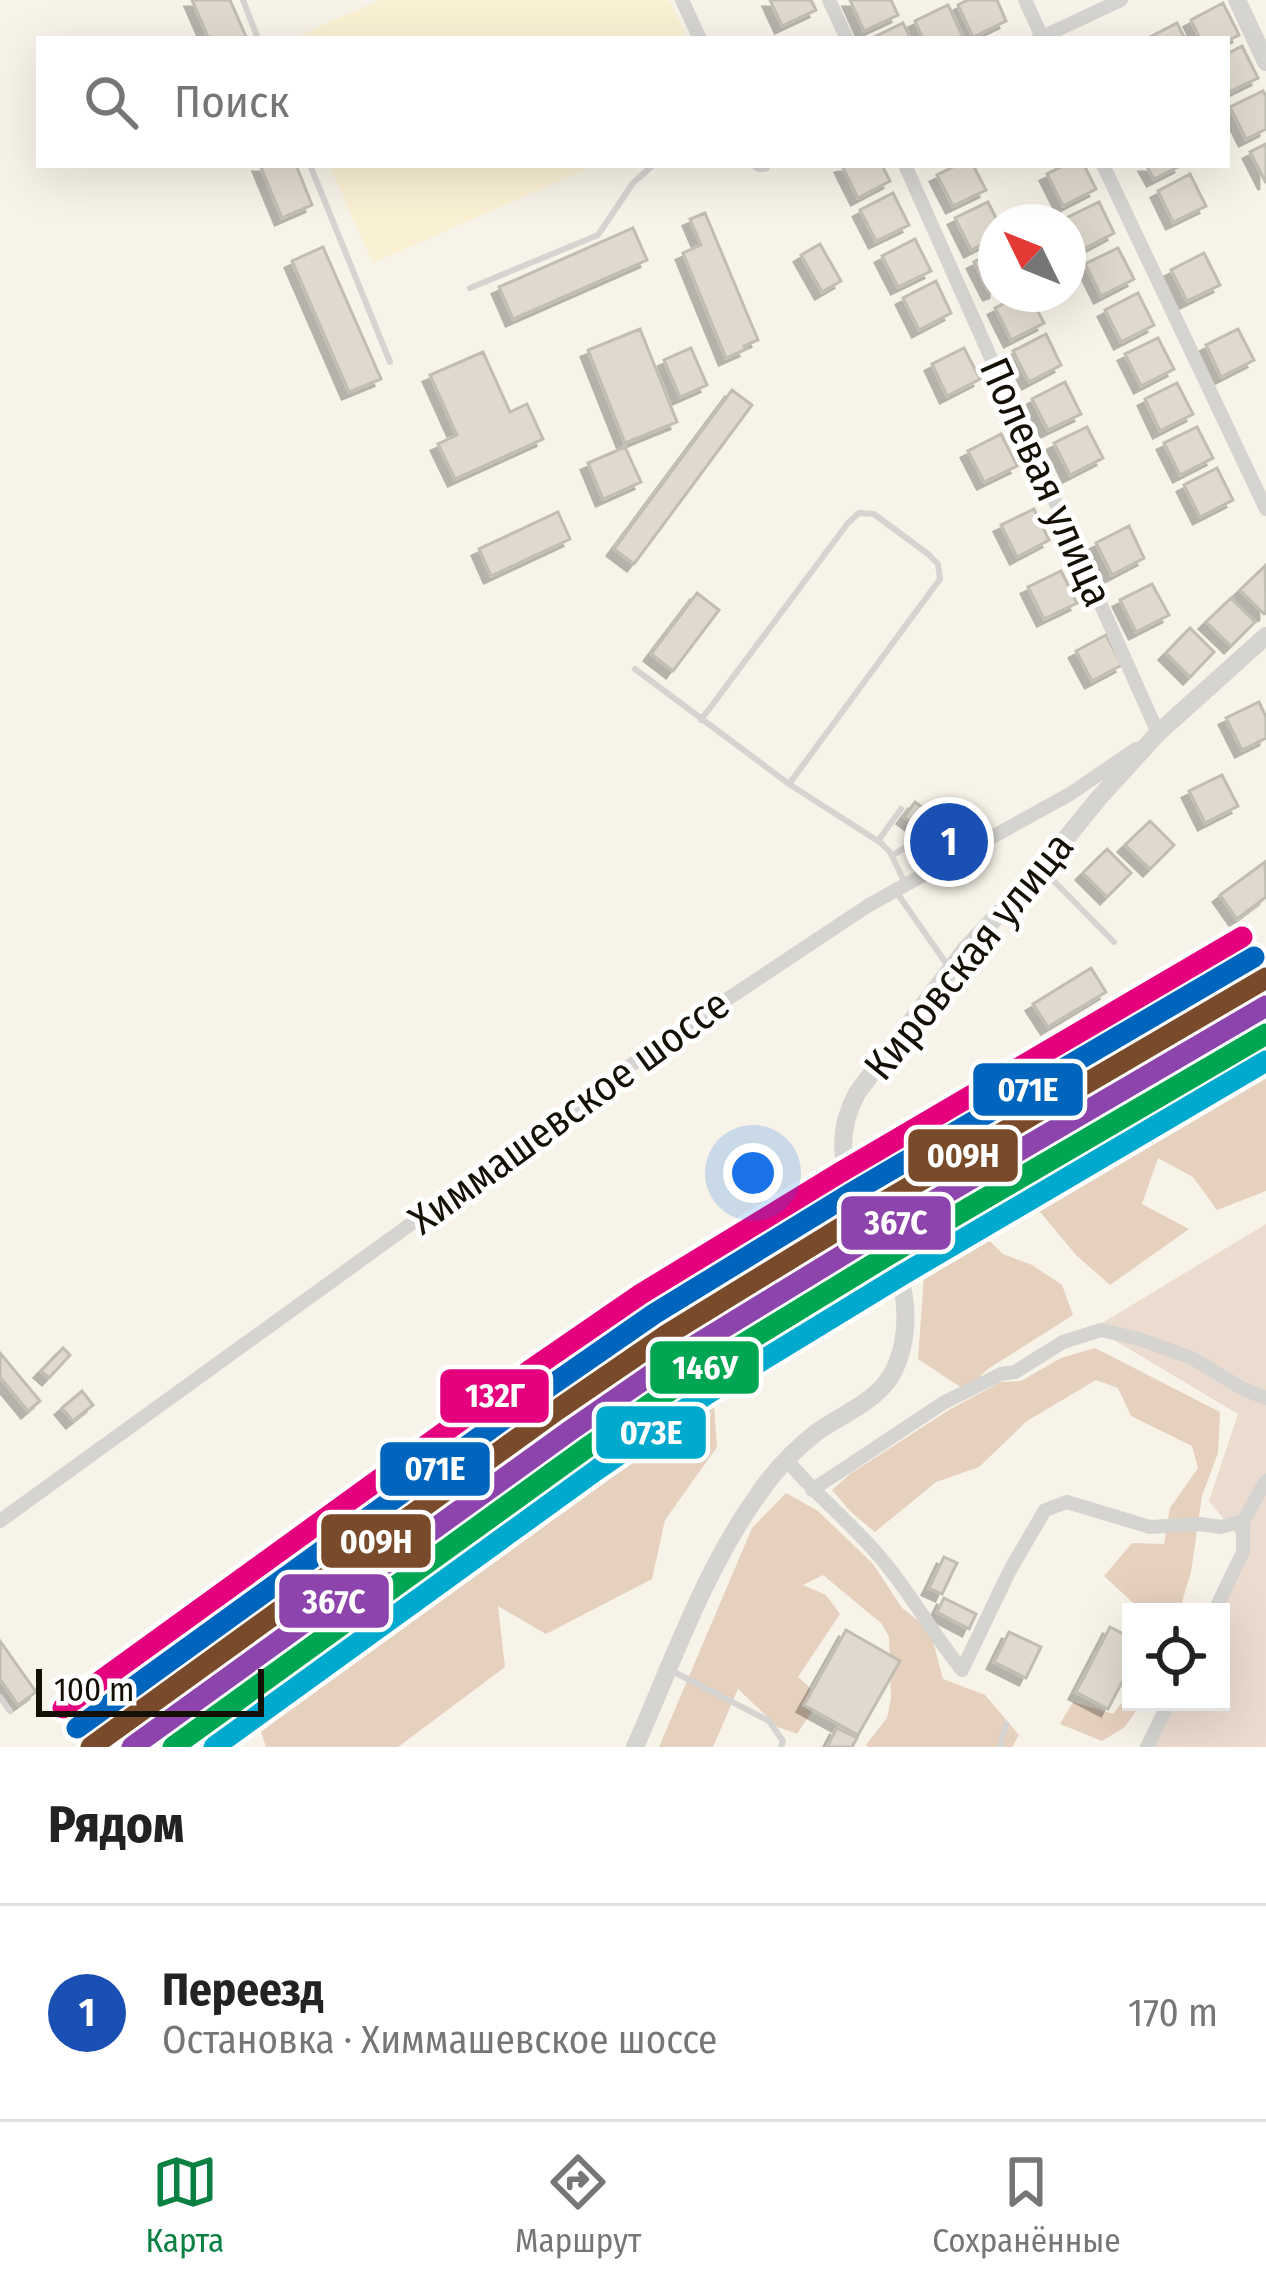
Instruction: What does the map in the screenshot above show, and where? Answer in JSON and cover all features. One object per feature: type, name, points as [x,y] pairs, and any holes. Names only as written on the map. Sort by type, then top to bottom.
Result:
[{"type":"main road","points":[[1237,0],[1266,62]]},
{"type":"main road","name":"Кировская улица","points":[[635,1747],[716,1564],[758,1494],[786,1459],[816,1433],[879,1393],[898,1364],[905,1330],[899,1276],[847,1176],[842,1143],[857,1094],[966,950],[1098,799],[1158,733],[1266,636]]},
{"type":"street","points":[[682,0],[699,36]]},
{"type":"street","points":[[829,0],[846,36]]},
{"type":"street","points":[[1025,0],[1040,36]]},
{"type":"street","points":[[1045,36],[1121,0]]},
{"type":"street","name":"Полевая улица","points":[[906,168],[1158,733]]},
{"type":"street","points":[[1104,168],[1266,509]]},
{"type":"street","name":"Химмашевское шоссе","points":[[0,1521],[761,975],[900,887],[1070,794],[1158,733]]},
{"type":"street","points":[[812,1490],[943,1403],[1001,1374],[1016,1372],[1063,1342],[1101,1330],[1192,1358],[1266,1398]]},
{"type":"street","points":[[786,1459],[873,1549],[962,1670],[1010,1570],[1046,1510],[1067,1502],[1150,1527],[1200,1523],[1221,1527],[1243,1521]]},
{"type":"street","points":[[1218,1603],[1243,1552],[1243,1521],[1266,1481]]},
{"type":"street","points":[[1147,1747],[1165,1711]]},
{"type":"lane","points":[[243,0],[258,36]]},
{"type":"lane","points":[[311,168],[390,362]]},
{"type":"lane","points":[[470,288],[598,235],[633,183],[650,168]]},
{"type":"lane","points":[[701,719],[848,523],[859,513],[874,514],[928,554],[938,564],[940,579],[789,784]]},
{"type":"lane","points":[[635,670],[789,784],[878,841],[892,856],[900,887],[952,971]]},
{"type":"lane","points":[[878,841],[901,809]]},
{"type":"lane","points":[[892,856],[913,842],[932,817]]},
{"type":"lane","points":[[1042,868],[1114,942]]},
{"type":"lane","points":[[669,1669],[770,1721],[783,1741],[781,1747]]},
{"type":"lane","points":[[0,1697],[10,1711]]},
{"type":"lane","points":[[1000,1747],[1006,1724]]},
{"type":"shaded area","points":[[380,0],[669,0],[687,36],[298,36]]},
{"type":"shaded area","points":[[330,168],[589,168],[373,263]]},
{"type":"shaded area","points":[[1266,1037],[1266,1191],[1217,1210],[1193,1177],[1158,1158],[1142,1204],[1189,1229],[1110,1285],[1076,1255],[1041,1213],[985,1198]]},
{"type":"shaded area","points":[[962,1214],[1003,1254],[1032,1265],[1062,1285],[1073,1315],[988,1369],[965,1390],[918,1359],[924,1276],[918,1247]]},
{"type":"shaded area","points":[[1266,1224],[1266,1747],[1150,1747],[1168,1711],[1230,1711],[1230,1603],[1225,1603],[1248,1548],[1209,1501],[1238,1414],[1094,1328]]},
{"type":"shaded area","points":[[1095,1348],[1220,1412],[1218,1453],[1202,1496],[1182,1603],[1133,1603],[1104,1576],[1132,1543],[1164,1544],[1170,1508],[1198,1468],[1192,1446],[1131,1416],[1118,1388],[1096,1380],[1027,1421],[979,1467],[936,1482],[875,1532],[832,1490],[949,1410],[1001,1382],[1021,1381],[1061,1358]]},
{"type":"shaded area","points":[[711,1366],[717,1447],[665,1520],[652,1579],[546,1634],[498,1606],[505,1667],[398,1747],[266,1747],[261,1732],[273,1700]]},
{"type":"shaded area","points":[[786,1493],[818,1511],[873,1564],[902,1608],[930,1630],[943,1679],[985,1695],[1019,1735],[1012,1747],[868,1747],[887,1718],[891,1698],[889,1637],[882,1624],[823,1575],[803,1585],[826,1595],[840,1614],[798,1677],[821,1698],[797,1734],[778,1727],[738,1689],[713,1747],[659,1747],[752,1528]]},
{"type":"shaded area","points":[[1073,1702],[1113,1714],[1122,1702],[1122,1711],[1136,1711],[1125,1727],[1102,1741],[1060,1724]]},
{"type":"building","points":[[192,0],[230,0],[246,36],[208,36]]},
{"type":"building","points":[[770,0],[811,0],[816,10],[782,26]]},
{"type":"building","points":[[850,0],[891,0],[898,15],[864,31]]},
{"type":"building","points":[[968,0],[997,0],[1006,21],[973,36],[958,5]]},
{"type":"building","points":[[1223,3],[1239,35],[1230,40],[1199,36],[1191,20]]},
{"type":"building","points":[[948,5],[963,36],[922,36],[915,21]]},
{"type":"building","points":[[903,23],[910,36],[876,36]]},
{"type":"building","points":[[1177,23],[1184,36],[1152,36]]},
{"type":"building","points":[[1242,46],[1258,78],[1230,92],[1230,52]]},
{"type":"building","points":[[1263,91],[1266,129],[1246,139],[1230,107]]},
{"type":"building","points":[[1266,144],[1266,183],[1250,152]]},
{"type":"building","points":[[261,168],[297,168],[312,205],[282,218]]},
{"type":"building","points":[[843,168],[884,168],[890,181],[858,198]]},
{"type":"building","points":[[951,168],[975,168],[986,190],[953,206],[937,175]]},
{"type":"building","points":[[1059,168],[1086,168],[1096,189],[1062,204],[1047,174]]},
{"type":"building","points":[[1148,168],[1176,168],[1154,179]]},
{"type":"building","points":[[1190,174],[1206,206],[1173,222],[1158,191]]},
{"type":"building","points":[[893,193],[909,225],[876,241],[860,210]]},
{"type":"building","points":[[1099,202],[1114,233],[1086,248],[1086,208]]},
{"type":"building","points":[[978,207],[978,246],[971,250],[955,218]]},
{"type":"building","points":[[705,213],[758,340],[726,358],[683,253],[701,245],[690,219]]},
{"type":"building","points":[[633,228],[647,260],[513,319],[499,287]]},
{"type":"building","points":[[915,239],[931,271],[898,287],[882,256]]},
{"type":"building","points":[[820,244],[841,281],[822,292],[801,255]]},
{"type":"building","points":[[323,247],[381,379],[349,392],[292,261]]},
{"type":"building","points":[[1118,248],[1134,279],[1101,296],[1086,264]]},
{"type":"building","points":[[1204,253],[1220,285],[1187,301],[1171,270]]},
{"type":"building","points":[[936,281],[951,313],[919,330],[903,298]]},
{"type":"building","points":[[1138,293],[1154,325],[1121,342],[1105,310]]},
{"type":"building","points":[[997,312],[1038,312],[1044,323],[1011,340]]},
{"type":"building","points":[[640,329],[677,422],[625,443],[588,350]]},
{"type":"building","points":[[1238,329],[1254,360],[1221,377],[1206,345]]},
{"type":"building","points":[[1046,334],[1061,365],[1029,382],[1013,351]]},
{"type":"building","points":[[1158,338],[1174,369],[1141,386],[1125,354]]},
{"type":"building","points":[[691,348],[707,385],[680,397],[664,360]]},
{"type":"building","points":[[964,348],[980,379],[947,396],[932,364]]},
{"type":"building","points":[[483,352],[510,412],[527,404],[543,439],[455,479],[438,444],[457,435],[430,375]]},
{"type":"building","points":[[1065,382],[1081,414],[1048,430],[1032,399]]},
{"type":"building","points":[[1177,383],[1193,414],[1160,431],[1145,399]]},
{"type":"building","points":[[732,390],[752,405],[634,564],[614,549]]},
{"type":"building","points":[[1087,427],[1103,458],[1070,475],[1054,443]]},
{"type":"building","points":[[1197,427],[1213,458],[1180,475],[1164,443]]},
{"type":"building","points":[[1001,434],[1017,466],[984,482],[968,451]]},
{"type":"building","points":[[625,447],[641,482],[603,499],[588,463]]},
{"type":"building","points":[[1217,468],[1233,500],[1200,517],[1184,485]]},
{"type":"building","points":[[1034,509],[1049,540],[1017,557],[1001,525]]},
{"type":"building","points":[[558,512],[570,539],[491,576],[479,549]]},
{"type":"building","points":[[1129,526],[1144,558],[1112,575],[1096,543]]},
{"type":"building","points":[[1265,566],[1266,613],[1264,614],[1240,590]]},
{"type":"building","points":[[1061,571],[1077,603],[1044,619],[1028,587]]},
{"type":"building","points":[[1152,584],[1169,615],[1136,632],[1120,600]]},
{"type":"building","points":[[697,593],[719,610],[673,671],[651,654]]},
{"type":"building","points":[[1231,598],[1255,622],[1231,646],[1206,622]]},
{"type":"building","points":[[1190,628],[1214,652],[1190,677],[1166,653]]},
{"type":"building","points":[[1106,635],[1122,665],[1092,681],[1076,651]]},
{"type":"building","points":[[1259,702],[1266,717],[1266,738],[1242,750],[1226,718]]},
{"type":"building","points":[[1222,775],[1238,806],[1205,823],[1189,791]]},
{"type":"building","points":[[915,802],[927,811],[916,826],[904,817]]},
{"type":"building","points":[[1150,821],[1174,845],[1150,869],[1125,845]]},
{"type":"building","points":[[1107,849],[1131,873],[1107,897],[1083,873]]},
{"type":"building","points":[[1265,862],[1266,897],[1237,919],[1220,895]]},
{"type":"building","points":[[1091,968],[1106,992],[1048,1027],[1033,1004]]},
{"type":"building","points":[[63,1348],[70,1355],[49,1378],[41,1371]]},
{"type":"building","points":[[0,1353],[40,1401],[28,1411],[0,1377]]},
{"type":"building","points":[[82,1391],[93,1405],[73,1421],[62,1408]]},
{"type":"building","points":[[944,1557],[957,1563],[942,1594],[929,1588]]},
{"type":"building","points":[[944,1598],[976,1614],[969,1629],[937,1612]]},
{"type":"building","points":[[1110,1627],[1122,1633],[1122,1682],[1108,1709],[1076,1692]]},
{"type":"building","points":[[846,1630],[900,1661],[858,1735],[804,1705]]},
{"type":"building","points":[[1009,1632],[1041,1647],[1026,1678],[994,1662]]},
{"type":"building","points":[[0,1641],[36,1692],[18,1705],[0,1679]]},
{"type":"building","points":[[837,1728],[857,1738],[852,1747],[827,1747]]},
{"type":"transit line","name":"132Г","points":[[63,1708],[641,1294],[1242,937]]},
{"type":"transit line","name":"071Е","points":[[77,1728],[654,1314],[1254,957]]},
{"type":"transit line","name":"009Н","points":[[91,1747],[668,1334],[1266,978]]},
{"type":"transit line","name":"367С","points":[[132,1747],[681,1354],[1266,1006]]},
{"type":"transit line","name":"146У","points":[[173,1747],[694,1374],[1266,1034]]},
{"type":"transit line","name":"073Е","points":[[214,1747],[707,1394],[1266,1061]]},
{"type":"place","name":"Переезд","points":[[949,842]]}]
